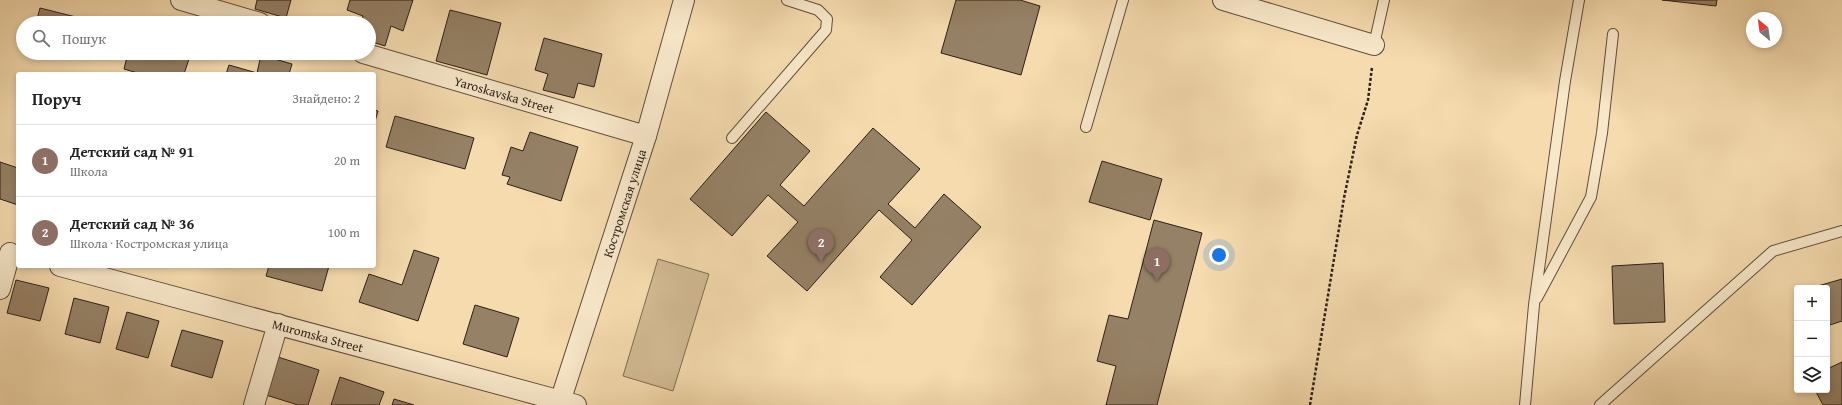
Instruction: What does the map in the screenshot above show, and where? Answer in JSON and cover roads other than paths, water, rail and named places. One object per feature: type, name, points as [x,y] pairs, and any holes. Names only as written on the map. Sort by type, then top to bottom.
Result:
[{"type":"street","points":[[181,0],[236,16]]},
{"type":"street","name":"Костромская улица","points":[[565,403],[646,136],[684,0]]},
{"type":"street","points":[[1223,0],[1374,45]]},
{"type":"street","name":"Yaroskavska Street","points":[[376,57],[646,136]]},
{"type":"street","points":[[0,289],[9,252]]},
{"type":"street","name":"Muromska Street","points":[[68,268],[565,403]]},
{"type":"street","points":[[254,405],[278,324]]},
{"type":"lane","points":[[732,138],[826,30],[827,19],[818,10],[787,0]]},
{"type":"lane","points":[[1086,127],[1123,0]]},
{"type":"lane","points":[[1374,45],[1384,0]]},
{"type":"lane","points":[[1525,405],[1534,305],[1565,81],[1579,0]]},
{"type":"lane","points":[[1534,305],[1591,197],[1602,133],[1613,34]]},
{"type":"lane","points":[[1600,405],[1773,251],[1842,231]]},
{"type":"place","name":"Детский сад № 36","points":[[821,262]]},
{"type":"place","name":"Детский сад № 91","points":[[1157,281]]}]
